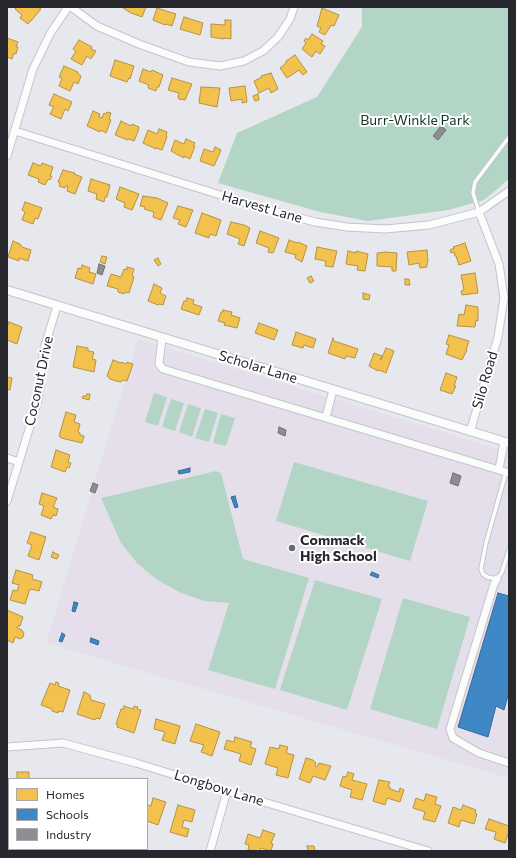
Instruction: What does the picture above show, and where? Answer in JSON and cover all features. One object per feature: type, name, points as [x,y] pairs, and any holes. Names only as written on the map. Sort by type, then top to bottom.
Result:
[{"type":"street","points":[[7,156],[33,69],[50,34],[68,7]]},
{"type":"street","points":[[71,7],[97,26],[139,44],[189,62],[220,66],[244,61],[263,51],[278,37],[290,19],[294,7]]},
{"type":"street","name":"Harvest Lane","points":[[15,131],[262,208],[314,222],[347,227],[384,229],[430,225],[479,212],[509,191]]},
{"type":"street","name":"Silo Road","points":[[470,432],[498,337],[504,298],[499,264],[479,212]]},
{"type":"street","name":"Scholar Lane","points":[[7,290],[506,442]]},
{"type":"street","name":"Coconut Drive","points":[[7,501],[38,400],[43,352],[57,306]]},
{"type":"street","points":[[162,338],[159,364],[163,369],[504,471],[506,442]]},
{"type":"street","points":[[326,417],[333,390]]},
{"type":"street","points":[[7,458],[19,462]]},
{"type":"street","points":[[497,579],[450,729],[453,738],[478,753],[509,763]]},
{"type":"street","name":"Longbow Lane","points":[[7,747],[63,742],[227,791],[405,848],[428,851]]},
{"type":"street","points":[[210,851],[227,791]]},
{"type":"lane","points":[[479,212],[473,193],[475,182],[509,137]]},
{"type":"lane","points":[[504,471],[486,543],[481,569],[483,574],[487,577],[497,579],[502,572],[509,550]]},
{"type":"shaded area","name":"Commack High School","points":[[138,339],[509,452],[509,778],[46,643]]},
{"type":"green space","name":"Burr-Winkle Park","points":[[362,7],[509,7],[509,179],[484,200],[448,210],[368,221],[320,212],[218,183],[237,133],[317,97],[362,27]]},
{"type":"green space","points":[[154,393],[167,397],[158,426],[145,422]]},
{"type":"green space","points":[[171,399],[184,403],[175,431],[162,427]]},
{"type":"green space","points":[[188,404],[201,408],[192,437],[179,432]]},
{"type":"green space","points":[[205,409],[218,413],[209,442],[195,438]]},
{"type":"green space","points":[[221,414],[235,418],[226,446],[213,443]]},
{"type":"green space","points":[[294,462],[428,501],[410,561],[276,521]]},
{"type":"green space","points":[[216,471],[221,473],[243,559],[309,578],[275,689],[208,670],[229,603],[204,601],[179,592],[156,579],[137,563],[121,543],[101,498]]},
{"type":"green space","points":[[315,580],[382,599],[347,710],[280,690]]},
{"type":"green space","points":[[403,598],[470,617],[437,729],[370,709]]},
{"type":"building: Homes","points":[[17,7],[37,7],[41,9],[28,24],[20,18],[22,15],[15,9]]},
{"type":"building: Homes","points":[[146,7],[142,17],[131,13],[123,8]]},
{"type":"building: Homes","points":[[157,8],[176,14],[172,26],[153,20]]},
{"type":"building: Homes","points":[[322,8],[339,15],[334,26],[331,25],[325,35],[319,32],[321,28],[317,26]]},
{"type":"building: Homes","points":[[184,17],[203,23],[200,35],[180,29]]},
{"type":"building: Homes","points":[[225,20],[231,20],[231,39],[211,37],[211,24],[225,25]]},
{"type":"building: Homes","points":[[312,34],[323,41],[321,44],[325,46],[320,54],[316,51],[312,57],[302,49],[306,43],[304,41],[306,38],[308,40]]},
{"type":"building: Homes","points":[[7,38],[18,42],[16,54],[14,53],[12,59],[7,57]]},
{"type":"building: Homes","points":[[79,40],[96,51],[91,59],[87,56],[82,65],[71,59],[76,51],[73,49]]},
{"type":"building: Homes","points":[[295,55],[307,72],[303,75],[299,70],[287,78],[280,68],[286,63],[286,61]]},
{"type":"building: Homes","points":[[115,60],[134,66],[130,79],[129,78],[127,82],[110,76]]},
{"type":"building: Homes","points":[[64,66],[78,72],[81,76],[78,84],[74,82],[70,91],[59,86],[62,78],[59,77]]},
{"type":"building: Homes","points":[[143,69],[151,72],[152,70],[163,75],[156,91],[148,88],[149,85],[139,81]]},
{"type":"building: Homes","points":[[271,73],[278,89],[271,93],[269,88],[259,93],[254,81],[262,77],[261,76]]},
{"type":"building: Homes","points":[[172,78],[192,84],[185,100],[179,99],[179,93],[168,90]]},
{"type":"building: Homes","points":[[245,86],[247,102],[242,103],[242,99],[231,101],[229,88]]},
{"type":"building: Homes","points":[[201,87],[220,88],[217,107],[199,103]]},
{"type":"building: Homes","points":[[54,94],[72,102],[68,111],[65,109],[61,119],[50,114],[54,107],[49,105]]},
{"type":"building: Homes","points":[[258,94],[259,100],[255,101],[253,96]]},
{"type":"building: Homes","points":[[93,111],[100,114],[99,117],[102,118],[104,113],[111,113],[109,119],[111,120],[106,133],[87,126]]},
{"type":"building: Homes","points":[[121,121],[131,126],[132,124],[139,127],[134,141],[115,135]]},
{"type":"building: Homes","points":[[159,129],[167,132],[167,137],[162,150],[143,143],[148,130],[157,134]]},
{"type":"building: Homes","points":[[186,139],[195,143],[190,159],[184,156],[184,158],[171,151],[175,140],[184,144]]},
{"type":"building: Homes","points":[[215,147],[221,150],[214,166],[200,161],[204,149],[213,152]]},
{"type":"building: Homes","points":[[33,163],[41,166],[42,163],[53,167],[50,176],[52,176],[45,185],[38,182],[39,179],[28,175]]},
{"type":"building: Homes","points":[[63,170],[75,173],[74,174],[82,177],[75,194],[67,191],[67,185],[65,188],[59,186],[60,183],[58,182]]},
{"type":"building: Homes","points":[[91,179],[110,185],[104,202],[96,199],[97,194],[88,191]]},
{"type":"building: Homes","points":[[120,187],[139,194],[132,210],[124,207],[125,203],[116,199]]},
{"type":"building: Homes","points":[[143,196],[157,198],[168,203],[161,220],[153,217],[154,212],[140,206]]},
{"type":"building: Homes","points":[[25,202],[42,208],[38,219],[35,218],[33,224],[22,220],[25,212],[22,210]]},
{"type":"building: Homes","points":[[178,206],[193,210],[186,227],[178,224],[180,220],[173,218]]},
{"type":"building: Homes","points":[[202,213],[221,220],[216,236],[210,234],[209,238],[195,233]]},
{"type":"building: Homes","points":[[231,222],[250,228],[244,246],[238,244],[240,239],[227,234]]},
{"type":"building: Homes","points":[[260,231],[279,238],[273,253],[268,252],[269,248],[256,243]]},
{"type":"building: Homes","points":[[289,240],[307,246],[302,262],[295,258],[296,255],[285,252]]},
{"type":"building: Homes","points":[[13,241],[20,244],[22,247],[31,250],[28,261],[19,258],[19,261],[8,257]]},
{"type":"building: Homes","points":[[465,243],[471,261],[459,265],[454,252],[451,253],[450,250],[454,248],[453,247]]},
{"type":"building: Homes","points":[[317,247],[337,251],[333,267],[325,266],[326,261],[315,259]]},
{"type":"building: Homes","points":[[427,250],[427,267],[420,268],[419,263],[409,265],[407,252]]},
{"type":"building: Homes","points":[[348,251],[368,254],[365,271],[357,270],[358,266],[346,264]]},
{"type":"building: Homes","points":[[377,253],[397,253],[396,271],[392,271],[392,267],[377,266]]},
{"type":"building: Homes","points":[[102,256],[107,257],[105,264],[100,262]]},
{"type":"building: Homes","points":[[158,258],[161,264],[158,266],[154,260]]},
{"type":"building: Homes","points":[[82,265],[90,268],[89,272],[96,274],[93,284],[75,278],[78,268],[81,269]]},
{"type":"building: Homes","points":[[127,267],[134,269],[132,276],[134,277],[129,293],[125,292],[124,294],[118,292],[118,289],[107,286],[111,274],[121,277],[124,269],[127,270]]},
{"type":"building: Homes","points":[[475,273],[478,293],[462,295],[461,291],[464,290],[461,275]]},
{"type":"building: Homes","points":[[311,276],[314,281],[310,283],[307,278]]},
{"type":"building: Homes","points":[[405,279],[409,279],[410,285],[405,285]]},
{"type":"building: Homes","points":[[154,284],[162,288],[160,293],[166,296],[163,305],[158,305],[148,301]]},
{"type":"building: Homes","points":[[363,293],[370,295],[369,300],[363,299]]},
{"type":"building: Homes","points":[[187,298],[194,300],[193,304],[202,307],[199,315],[181,309]]},
{"type":"building: Homes","points":[[466,305],[478,307],[478,321],[476,320],[475,327],[457,326],[459,314],[464,315]]},
{"type":"building: Homes","points":[[223,310],[232,312],[231,315],[240,318],[237,328],[224,325],[225,323],[218,321]]},
{"type":"building: Homes","points":[[9,322],[22,327],[17,344],[7,340],[7,327]]},
{"type":"building: Homes","points":[[259,323],[278,330],[274,340],[255,333]]},
{"type":"building: Homes","points":[[296,332],[316,339],[313,348],[304,345],[303,348],[292,345]]},
{"type":"building: Homes","points":[[449,335],[469,341],[467,350],[462,360],[446,354],[449,345],[446,344]]},
{"type":"building: Homes","points":[[333,338],[334,341],[358,349],[355,358],[346,356],[345,359],[328,353]]},
{"type":"building: Homes","points":[[77,346],[88,348],[88,351],[94,352],[92,359],[96,360],[94,372],[73,367]]},
{"type":"building: Homes","points":[[386,348],[394,351],[386,373],[369,366],[374,353],[382,356],[381,360]]},
{"type":"building: Homes","points":[[113,360],[126,364],[127,362],[133,364],[127,381],[116,381],[107,376]]},
{"type":"building: Homes","points":[[446,373],[457,377],[454,386],[456,386],[452,394],[440,390]]},
{"type":"building: Homes","points":[[7,377],[12,378],[10,390],[7,389]]},
{"type":"building: Homes","points":[[87,394],[90,394],[89,400],[82,398],[83,396],[86,396]]},
{"type":"building: Homes","points":[[66,412],[76,415],[74,422],[80,424],[78,432],[80,435],[84,436],[82,443],[61,438],[59,436]]},
{"type":"building: Homes","points":[[56,450],[70,455],[68,462],[71,463],[65,472],[51,467]]},
{"type":"building: Homes","points":[[42,493],[57,498],[53,507],[58,509],[56,516],[53,515],[51,519],[41,515],[44,506],[39,504]]},
{"type":"building: Homes","points":[[31,532],[46,537],[39,560],[28,556],[32,545],[27,543]]},
{"type":"building: Homes","points":[[53,552],[59,555],[57,559],[51,557]]},
{"type":"building: Homes","points":[[16,570],[33,575],[32,579],[42,582],[39,591],[30,589],[25,604],[10,600],[13,590],[17,591],[19,585],[12,583]]},
{"type":"building: Homes","points":[[7,610],[23,617],[20,626],[17,628],[22,630],[24,634],[23,637],[20,639],[15,637],[13,643],[7,640]]},
{"type":"building: Homes","points":[[56,682],[59,683],[58,686],[70,690],[63,712],[58,711],[58,713],[41,705],[50,683],[55,685]]},
{"type":"building: Homes","points":[[84,692],[90,695],[91,700],[105,704],[100,719],[96,718],[95,720],[77,714]]},
{"type":"building: Homes","points":[[124,706],[133,709],[134,706],[141,710],[134,733],[117,727],[118,725],[116,724],[121,709],[124,709]]},
{"type":"building: Homes","points":[[156,719],[180,726],[175,744],[162,740],[165,732],[154,729]]},
{"type":"building: Homes","points":[[196,724],[220,732],[212,756],[201,752],[204,745],[190,741]]},
{"type":"building: Homes","points":[[235,737],[252,742],[250,747],[256,749],[251,765],[239,761],[241,754],[224,749],[227,740],[234,742]]},
{"type":"building: Homes","points":[[280,745],[288,747],[286,753],[294,755],[288,778],[276,775],[278,768],[265,764],[270,747],[279,749]]},
{"type":"building: Homes","points":[[306,758],[313,760],[316,763],[315,766],[317,767],[319,763],[331,766],[325,780],[313,776],[310,783],[299,779]]},
{"type":"building: Homes","points":[[17,772],[29,772],[29,778],[17,778]]},
{"type":"building: Homes","points":[[348,772],[354,774],[352,780],[367,784],[362,800],[350,797],[352,790],[340,786],[343,776],[346,777]]},
{"type":"building: Homes","points":[[379,780],[390,782],[388,787],[390,787],[390,789],[399,792],[400,788],[404,790],[400,802],[387,798],[385,805],[373,801]]},
{"type":"building: Homes","points":[[426,794],[437,797],[435,804],[441,806],[435,822],[423,819],[425,812],[413,808],[416,798],[424,801]]},
{"type":"building: Homes","points":[[153,798],[166,802],[158,825],[148,821],[148,805],[151,806]]},
{"type":"building: Homes","points":[[178,805],[195,810],[192,822],[184,820],[182,827],[189,829],[187,837],[170,832]]},
{"type":"building: Homes","points":[[463,805],[476,810],[475,813],[477,814],[474,824],[461,820],[459,827],[448,823],[453,807],[461,810]]},
{"type":"building: Homes","points":[[489,819],[509,826],[505,843],[494,839],[496,832],[485,829]]},
{"type":"building: Homes","points":[[263,830],[275,834],[271,843],[273,844],[271,851],[261,848],[260,851],[248,850],[249,845],[245,844],[248,834],[260,838]]},
{"type":"building: Homes","points":[[8,831],[8,850],[17,851],[7,851]]},
{"type":"building: Homes","points":[[307,846],[314,846],[315,851],[308,851]]},
{"type":"building: Schools","points":[[190,468],[190,472],[179,474],[178,471]]},
{"type":"building: Schools","points":[[235,496],[238,507],[235,508],[231,497]]},
{"type":"building: Schools","points":[[372,572],[379,575],[378,578],[370,575]]},
{"type":"building: Schools","points":[[498,593],[509,596],[509,692],[504,710],[496,706],[488,737],[458,727]]},
{"type":"building: Schools","points":[[74,602],[78,603],[75,612],[72,611]]},
{"type":"building: Schools","points":[[62,633],[65,635],[62,642],[59,641]]},
{"type":"building: Schools","points":[[91,638],[99,641],[98,645],[90,642]]},
{"type":"building: Industry","points":[[441,126],[446,130],[438,140],[433,136]]},
{"type":"building: Industry","points":[[99,264],[105,266],[102,275],[97,273]]},
{"type":"building: Industry","points":[[279,427],[286,430],[285,436],[278,433]]},
{"type":"building: Industry","points":[[453,473],[461,476],[458,486],[450,483]]},
{"type":"building: Industry","points":[[93,483],[98,485],[95,493],[90,491]]},
{"type":"place","name":"Commack High School","points":[[292,548]]}]
